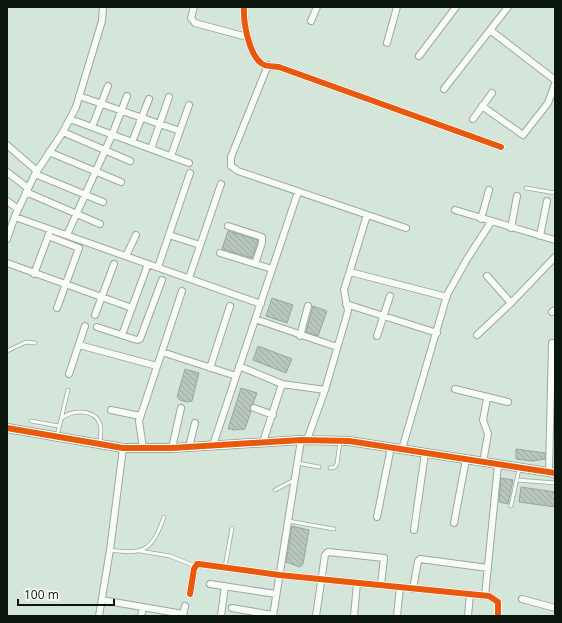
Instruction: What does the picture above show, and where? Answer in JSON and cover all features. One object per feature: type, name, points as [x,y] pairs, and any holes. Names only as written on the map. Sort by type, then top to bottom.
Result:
[{"type":"street","points":[[7,239],[9,226],[15,217],[36,172],[70,119],[79,96],[102,21],[103,7]]},
{"type":"street","points":[[194,7],[191,18],[195,23],[247,37]]},
{"type":"street","points":[[244,7],[247,37],[260,63],[279,67],[501,147]]},
{"type":"street","points":[[311,21],[317,7]]},
{"type":"street","points":[[387,43],[397,7]]},
{"type":"street","points":[[419,56],[456,7]]},
{"type":"street","points":[[444,89],[508,7]]},
{"type":"street","points":[[490,30],[555,80]]},
{"type":"street","points":[[268,65],[231,157],[230,166],[238,171],[406,228]]},
{"type":"street","points":[[482,106],[523,136],[548,103],[555,84]]},
{"type":"street","points":[[92,127],[108,86]]},
{"type":"street","points":[[472,118],[492,93]]},
{"type":"street","points":[[79,96],[180,131]]},
{"type":"street","points":[[67,235],[84,194],[112,135],[127,96]]},
{"type":"street","points":[[151,149],[169,98]]},
{"type":"street","points":[[132,142],[149,99]]},
{"type":"street","points":[[171,156],[189,105]]},
{"type":"street","points":[[70,119],[189,163]]},
{"type":"street","points":[[63,132],[130,161]]},
{"type":"street","points":[[7,145],[36,172],[103,202]]},
{"type":"street","points":[[48,152],[121,182]]},
{"type":"street","points":[[7,172],[27,190],[76,215],[100,224]]},
{"type":"street","points":[[158,267],[190,174]]},
{"type":"street","points":[[189,278],[221,184]]},
{"type":"street","points":[[482,219],[489,190]]},
{"type":"street","points":[[213,445],[298,192]]},
{"type":"street","points":[[511,228],[516,196]]},
{"type":"street","points":[[7,201],[18,209]]},
{"type":"street","points":[[540,236],[547,201]]},
{"type":"street","points":[[455,210],[555,240]]},
{"type":"street","points":[[232,608],[273,616],[297,463],[304,440],[325,390],[348,311],[344,290],[367,215]]},
{"type":"street","points":[[15,217],[261,304]]},
{"type":"street","points":[[402,449],[447,297],[467,259],[491,222]]},
{"type":"street","points":[[228,226],[262,237],[263,239],[255,264]]},
{"type":"street","points":[[34,274],[50,229]]},
{"type":"street","points":[[126,256],[136,235]]},
{"type":"street","points":[[169,235],[200,245]]},
{"type":"street","points":[[48,236],[79,248],[57,308]]},
{"type":"street","points":[[220,253],[272,269]]},
{"type":"street","points":[[477,335],[511,303],[555,256]]},
{"type":"street","points":[[7,263],[34,274],[132,308]]},
{"type":"street","points":[[95,315],[114,264]]},
{"type":"street","points":[[122,335],[148,264]]},
{"type":"street","points":[[350,272],[447,297]]},
{"type":"street","points":[[487,276],[511,303]]},
{"type":"street","points":[[97,327],[137,340],[140,339],[162,280]]},
{"type":"street","points":[[143,448],[139,426],[140,416],[182,290]]},
{"type":"street","points":[[378,336],[390,296]]},
{"type":"street","points":[[346,304],[437,333]]},
{"type":"street","points":[[210,368],[230,306]]},
{"type":"street","points":[[300,336],[308,306]]},
{"type":"street","points":[[255,320],[337,347]]},
{"type":"street","points":[[69,374],[85,326]]},
{"type":"street","points":[[7,428],[123,448],[172,448],[304,440],[340,440],[552,473],[552,343]]},
{"type":"street","points":[[79,345],[157,366]]},
{"type":"street","points":[[162,352],[236,376]]},
{"type":"street","points":[[239,366],[282,384],[325,390]]},
{"type":"street","points":[[263,442],[282,384]]},
{"type":"street","points":[[455,389],[486,398],[508,402]]},
{"type":"street","points":[[483,462],[488,434],[483,420],[486,398]]},
{"type":"street","points":[[172,448],[181,408]]},
{"type":"street","points":[[254,408],[273,415]]},
{"type":"street","points":[[111,410],[140,416]]},
{"type":"street","points":[[189,447],[195,424]]},
{"type":"street","points":[[377,517],[391,447]]},
{"type":"street","points":[[99,616],[110,550],[123,448]]},
{"type":"street","points":[[414,530],[425,453]]},
{"type":"street","points":[[454,523],[466,459]]},
{"type":"street","points":[[485,596],[498,465]]},
{"type":"street","points":[[316,616],[320,579],[325,555],[328,552],[384,558],[381,585]]},
{"type":"street","points":[[413,589],[418,561],[420,559],[488,568]]},
{"type":"street","points":[[190,594],[195,566],[199,564],[279,575],[485,596],[495,598],[498,602],[498,616]]},
{"type":"street","points":[[354,616],[358,583]]},
{"type":"street","points":[[210,584],[276,594]]},
{"type":"street","points":[[221,616],[225,586]]},
{"type":"street","points":[[397,616],[400,587]]},
{"type":"street","points":[[468,616],[470,594]]},
{"type":"street","points":[[522,598],[555,608]]},
{"type":"street","points":[[102,600],[183,615],[185,606]]},
{"type":"street","points":[[141,616],[143,607]]},
{"type":"lane","points":[[526,188],[555,193]]},
{"type":"lane","points":[[7,351],[26,342],[35,343]]},
{"type":"lane","points":[[57,436],[68,390]]},
{"type":"lane","points":[[61,419],[71,412],[80,412],[93,416],[98,420],[100,425],[100,444]]},
{"type":"lane","points":[[31,421],[59,426]]},
{"type":"lane","points":[[330,468],[335,467],[337,464],[340,440]]},
{"type":"lane","points":[[297,463],[319,466]]},
{"type":"lane","points":[[511,506],[519,468]]},
{"type":"lane","points":[[548,483],[552,473]]},
{"type":"lane","points":[[275,490],[294,480]]},
{"type":"lane","points":[[517,480],[555,483]]},
{"type":"lane","points":[[140,551],[155,539],[164,517]]},
{"type":"lane","points":[[288,521],[334,529]]},
{"type":"lane","points":[[225,567],[232,528]]},
{"type":"lane","points":[[110,550],[130,553],[140,551],[170,556],[195,566]]},
{"type":"building","points":[[228,231],[258,240],[252,258],[222,249]]},
{"type":"building","points":[[272,298],[293,305],[287,323],[266,316]]},
{"type":"building","points":[[313,306],[327,311],[318,336],[306,332]]},
{"type":"building","points":[[258,346],[292,359],[286,373],[253,360]]},
{"type":"building","points":[[185,369],[199,373],[192,401],[187,402],[180,400],[177,397]]},
{"type":"building","points":[[241,388],[257,393],[253,404],[250,407],[251,411],[245,429],[228,429]]},
{"type":"building","points":[[516,449],[545,453],[545,459],[532,461],[516,459]]},
{"type":"building","points":[[501,478],[513,480],[508,504],[499,502]]},
{"type":"building","points":[[521,487],[555,492],[555,507],[519,502]]},
{"type":"building","points":[[292,526],[309,530],[303,564],[300,567],[286,562]]},
{"type":"cycle path","points":[[244,7],[246,29],[250,45],[257,59],[263,64],[267,66],[279,67],[501,147]]},
{"type":"cycle path","points":[[7,428],[123,448],[172,448],[301,440],[349,441],[555,473]]},
{"type":"cycle path","points":[[190,594],[194,569],[197,564],[199,564],[279,575],[489,596],[498,602],[498,616]]}]
